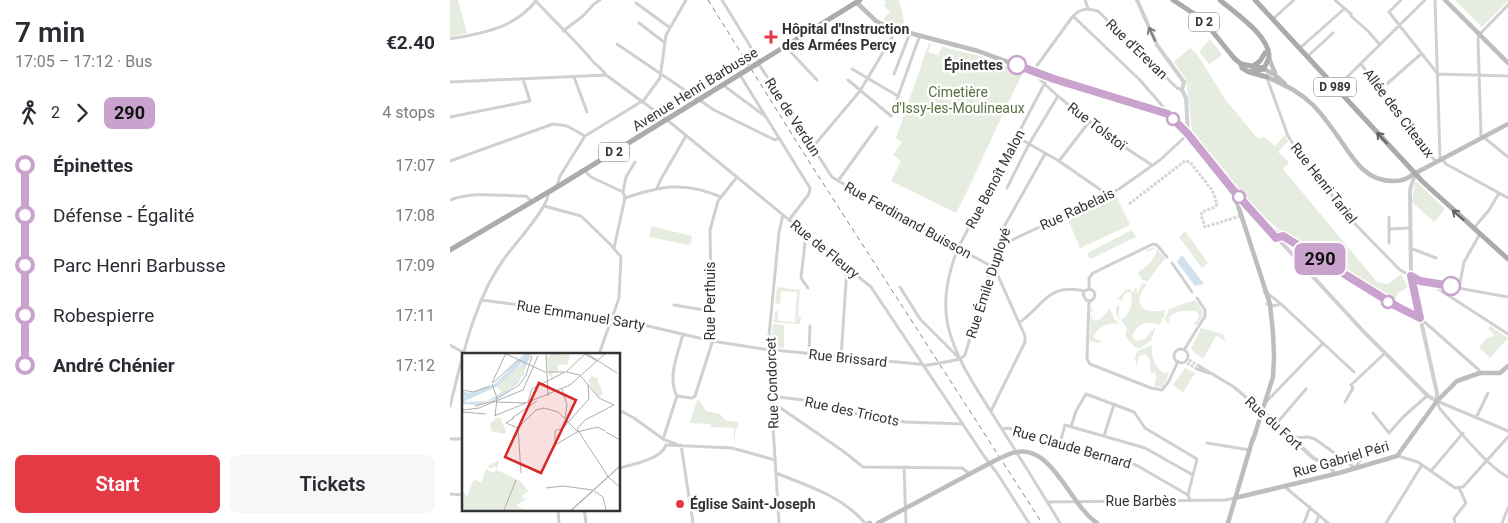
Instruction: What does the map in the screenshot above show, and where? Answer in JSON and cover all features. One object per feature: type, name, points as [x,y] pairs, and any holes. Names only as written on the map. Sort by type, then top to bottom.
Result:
[{"type":"main road","name":"D 2","points":[[1173,0],[1196,15],[1208,26],[1242,67],[1249,72],[1267,77]]},
{"type":"main road","name":"D 2","points":[[1220,0],[1259,34],[1266,43],[1267,56]]},
{"type":"main road","name":"D 989","points":[[1255,0],[1415,174],[1508,259]]},
{"type":"main road","points":[[1445,0],[1478,37],[1508,64]]},
{"type":"main road","name":"Avenue Henri Barbusse","points":[[450,250],[859,2]]},
{"type":"main road","points":[[859,2],[876,21],[903,31],[978,51],[1048,77],[1168,114],[1188,134],[1233,190],[1265,292],[1274,356],[1272,391],[1262,410]]},
{"type":"main road","points":[[1252,66],[1267,56]]},
{"type":"main road","points":[[1267,56],[1264,69],[1267,77],[1288,86]]},
{"type":"main road","points":[[1267,56],[1275,74]]},
{"type":"main road","points":[[1242,67],[1252,66],[1275,74],[1302,95],[1333,129],[1354,161],[1364,172],[1382,180],[1409,181],[1412,175],[1508,124]]},
{"type":"main road","points":[[1242,67],[1257,71],[1264,69]]},
{"type":"main road","points":[[1267,77],[1280,79]]},
{"type":"main road","points":[[1228,523],[1262,410],[1270,376],[1272,356],[1268,305]]},
{"type":"main road","name":"Rue Gabriel Péri","points":[[1235,498],[1334,474],[1397,456],[1432,408],[1457,381],[1480,373],[1500,373],[1508,366]]},
{"type":"main road","points":[[878,523],[992,462],[1016,452],[1041,458],[1048,463],[1083,512],[1095,523]]},
{"type":"main road","points":[[1076,501],[1101,523]]},
{"type":"street","points":[[563,31],[600,0]]},
{"type":"street","points":[[557,186],[585,136],[642,102],[660,78],[669,28],[686,0]]},
{"type":"street","name":"Rue de Verdun","points":[[722,0],[757,64],[828,171]]},
{"type":"street","points":[[1033,71],[1073,16],[1078,11],[1088,8],[1085,0]]},
{"type":"street","points":[[1137,0],[1157,44],[1184,82],[1182,90],[1186,98],[1188,134]]},
{"type":"street","points":[[1273,19],[1294,0]]},
{"type":"street","points":[[1335,0],[1380,45]]},
{"type":"street","points":[[1401,0],[1389,12],[1437,74],[1508,76]]},
{"type":"street","points":[[1336,88],[1425,0]]},
{"type":"street","points":[[1435,0],[1440,157],[1446,164],[1508,198]]},
{"type":"street","points":[[450,40],[508,24],[536,1]]},
{"type":"street","name":"Rue de Fleury","points":[[536,1],[563,31],[585,50],[606,75],[666,119],[871,287],[963,424],[992,462],[1029,522]]},
{"type":"street","points":[[636,3],[669,28]]},
{"type":"street","points":[[1508,5],[1478,37],[1480,132],[1483,138],[1508,157]]},
{"type":"street","name":"Rue d'Erevan","points":[[1088,8],[1098,11],[1177,88],[1182,90]]},
{"type":"street","points":[[1300,48],[1344,9]]},
{"type":"street","points":[[1073,16],[1141,81],[1161,102],[1168,114]]},
{"type":"street","points":[[639,23],[665,42]]},
{"type":"street","points":[[812,148],[860,90],[897,29]]},
{"type":"street","points":[[894,74],[910,33]]},
{"type":"street","points":[[1308,56],[1333,34]]},
{"type":"street","points":[[848,80],[891,116],[920,36]]},
{"type":"street","points":[[617,44],[714,110],[775,140],[779,138]]},
{"type":"street","points":[[786,47],[817,80]]},
{"type":"street","points":[[1381,90],[1421,54]]},
{"type":"street","name":"Allée des Citeaux","points":[[1361,64],[1436,163]]},
{"type":"street","points":[[852,69],[898,96]]},
{"type":"street","name":"Rue Tolstoï","points":[[1033,71],[1045,85],[1110,138],[1152,165]]},
{"type":"street","points":[[741,74],[810,191],[789,220]]},
{"type":"street","points":[[450,82],[606,75]]},
{"type":"street","points":[[574,77],[587,112]]},
{"type":"street","name":"Rue Benoît Malon","points":[[1048,77],[958,248],[950,267],[946,291],[946,308],[948,327],[962,364],[1060,523]]},
{"type":"street","name":"Rue Henri Tariel","points":[[1267,77],[1288,136],[1302,158],[1356,225],[1400,270],[1420,281],[1428,282]]},
{"type":"street","points":[[450,117],[530,101],[523,79]]},
{"type":"street","points":[[723,85],[766,117]]},
{"type":"street","points":[[1007,188],[1029,144],[1058,96]]},
{"type":"street","points":[[1059,161],[1090,122]]},
{"type":"street","points":[[450,161],[553,124],[567,126],[585,136]]},
{"type":"street","points":[[838,181],[876,127]]},
{"type":"street","name":"Rue Rabelais","points":[[1010,241],[1119,190],[1188,134]]},
{"type":"street","points":[[657,188],[686,136]]},
{"type":"street","points":[[1017,137],[1059,161],[1108,196]]},
{"type":"street","name":"Rue Émile Duployé","points":[[960,359],[965,355],[991,266],[1001,243],[1001,237],[1045,154]]},
{"type":"street","points":[[614,248],[625,198],[623,192],[626,177],[635,162]]},
{"type":"street","name":"Rue Ferdinand Buisson","points":[[828,171],[838,181],[991,266]]},
{"type":"street","points":[[587,173],[591,177],[623,192]]},
{"type":"street","name":"Rue Perthuis","points":[[677,396],[692,398],[695,396],[712,341],[710,230],[718,201],[737,177]]},
{"type":"street","points":[[1409,181],[1412,285],[1437,393],[1437,402],[1440,409],[1463,434],[1500,472],[1508,477]]},
{"type":"street","points":[[625,198],[657,188],[679,186],[721,197]]},
{"type":"street","points":[[1233,190],[1276,238],[1429,397],[1508,431]]},
{"type":"street","points":[[465,353],[481,300],[491,278],[544,206],[548,199],[546,192]]},
{"type":"street","points":[[1474,228],[1489,210],[1499,193]]},
{"type":"street","points":[[450,200],[476,195],[526,196],[531,201]]},
{"type":"street","points":[[544,206],[581,216],[620,254],[622,260],[620,296],[599,353]]},
{"type":"street","name":"Rue Condorcet","points":[[779,523],[768,350],[779,232],[783,215]]},
{"type":"street","points":[[1389,217],[1389,243]]},
{"type":"street","points":[[1259,220],[1263,220],[1283,236],[1396,306],[1420,318],[1479,370],[1480,373]]},
{"type":"street","points":[[1389,229],[1409,228]]},
{"type":"street","points":[[806,234],[801,278],[808,288]]},
{"type":"street","points":[[1459,288],[1466,257],[1480,234]]},
{"type":"street","points":[[1276,238],[1283,236]]},
{"type":"street","points":[[1001,243],[1010,241]]},
{"type":"street","points":[[994,259],[1010,241]]},
{"type":"street","points":[[1089,301],[1084,298],[1085,290],[1093,273],[1153,244],[1157,244],[1167,257]]},
{"type":"street","points":[[1410,247],[1436,258]]},
{"type":"street","points":[[1172,263],[1192,292]]},
{"type":"street","points":[[991,266],[995,269],[1025,336],[1025,342],[991,412]]},
{"type":"street","points":[[841,358],[847,267]]},
{"type":"street","points":[[1428,282],[1508,298]]},
{"type":"street","points":[[1428,282],[1508,334]]},
{"type":"street","points":[[900,288],[920,319],[960,359]]},
{"type":"street","points":[[1019,323],[1050,293],[1064,290],[1093,291],[1095,295],[1093,300],[1089,301]]},
{"type":"street","points":[[1265,292],[1281,304],[1354,372]]},
{"type":"street","points":[[1184,350],[1205,316],[1205,310],[1197,298]]},
{"type":"street","name":"Rue Emmanuel Sarty","points":[[481,300],[612,317],[712,341],[768,350]]},
{"type":"street","points":[[1089,301],[1087,359],[1090,364],[1151,388],[1162,390],[1169,381],[1178,362]]},
{"type":"street","points":[[1268,305],[1281,304]]},
{"type":"street","points":[[674,305],[710,311]]},
{"type":"street","points":[[808,354],[810,326]]},
{"type":"street","points":[[620,468],[650,459],[664,450],[677,396],[673,390],[673,377],[683,334]]},
{"type":"street","points":[[948,348],[954,344]]},
{"type":"street","points":[[1272,391],[1323,344]]},
{"type":"street","points":[[450,345],[463,353]]},
{"type":"street","name":"Rue Brissard","points":[[768,350],[925,365],[960,359]]},
{"type":"street","points":[[1178,362],[1174,356],[1178,350],[1184,350]]},
{"type":"street","points":[[1178,362],[1187,361],[1187,353],[1184,350]]},
{"type":"street","points":[[1345,402],[1353,388],[1351,385],[1385,353]]},
{"type":"street","points":[[450,406],[451,396],[462,363]]},
{"type":"street","name":"Rue du Fort","points":[[1198,368],[1212,373],[1234,387],[1262,410],[1312,457],[1332,469],[1334,474]]},
{"type":"street","points":[[1276,424],[1306,389]]},
{"type":"street","points":[[1476,418],[1488,393]]},
{"type":"street","points":[[1073,427],[1076,410],[1086,394],[1134,412],[1145,428],[1197,459],[1188,495],[1190,500]]},
{"type":"street","name":"Rue des Tricots","points":[[771,396],[812,402],[841,411],[905,422],[963,424]]},
{"type":"street","points":[[1373,413],[1389,433],[1403,417],[1429,397]]},
{"type":"street","points":[[772,402],[863,467],[962,468],[970,474]]},
{"type":"street","points":[[1104,436],[1114,404]]},
{"type":"street","points":[[620,411],[634,418],[665,442],[680,445],[732,448],[775,460]]},
{"type":"street","points":[[1060,443],[1065,425],[1145,448],[1193,476]]},
{"type":"street","name":"Rue Claude Bernard","points":[[1002,429],[1008,428],[1136,465],[1188,495]]},
{"type":"street","points":[[1431,471],[1463,434]]},
{"type":"street","points":[[1291,438],[1308,437],[1315,439],[1355,468],[1358,462],[1373,449]]},
{"type":"street","points":[[1397,456],[1422,465],[1455,488],[1459,488],[1508,437]]},
{"type":"street","points":[[1207,443],[1250,450]]},
{"type":"street","points":[[680,445],[693,523]]},
{"type":"street","points":[[1386,523],[1422,465]]},
{"type":"street","points":[[904,467],[906,523]]},
{"type":"street","points":[[776,473],[823,491],[854,511],[868,523]]},
{"type":"street","points":[[1285,486],[1328,523]]},
{"type":"street","points":[[1455,523],[1454,518],[1466,502],[1459,488]]},
{"type":"street","name":"Rue Barbès","points":[[1047,502],[1226,500],[1235,498]]},
{"type":"street","points":[[1304,523],[1310,507]]},
{"type":"street","points":[[1502,523],[1508,508]]},
{"type":"street","points":[[558,510],[559,523]]},
{"type":"street","points":[[584,510],[586,523]]},
{"type":"street","points":[[1316,523],[1320,515]]},
{"type":"green space","points":[[450,0],[458,0],[467,33],[450,37]]},
{"type":"green space","points":[[883,0],[899,0],[905,26],[883,20],[890,11],[884,6],[886,3]]},
{"type":"green space","points":[[1455,0],[1508,0],[1508,1],[1482,27]]},
{"type":"green space","points":[[1210,39],[1222,55],[1209,64],[1199,52]]},
{"type":"green space","name":"Cimetière d'Issy-les-Moulineaux","points":[[929,43],[931,44],[928,52],[938,55],[942,47],[979,56],[998,63],[998,67],[1002,69],[1005,66],[1023,73],[956,213],[891,181],[901,161],[893,155],[902,142],[896,138]]},
{"type":"green space","points":[[1190,48],[1197,54],[1225,99],[1258,139],[1264,137],[1275,146],[1285,135],[1288,141],[1278,152],[1289,162],[1283,169],[1377,282],[1388,284],[1401,274],[1408,287],[1398,293],[1393,302],[1287,236],[1270,222],[1250,204],[1194,135],[1186,79],[1174,62]]},
{"type":"green space","points":[[1417,182],[1445,209],[1434,222],[1412,202],[1415,183]]},
{"type":"green space","points":[[1116,195],[1130,225],[1080,248],[1067,217]]},
{"type":"green space","points":[[651,226],[692,236],[691,244],[649,237]]},
{"type":"green space","points":[[1132,230],[1136,237],[1090,259],[1087,253]]},
{"type":"green space","points":[[1185,231],[1208,263],[1202,268],[1179,237]]},
{"type":"green space","points":[[1155,247],[1165,258],[1148,281],[1142,280],[1138,272],[1154,258],[1157,251],[1155,248],[1147,252],[1146,250]]},
{"type":"green space","points":[[1142,283],[1147,284],[1140,297],[1141,306],[1150,311],[1165,310],[1164,319],[1158,317],[1162,319],[1160,325],[1147,323],[1137,328],[1132,336],[1137,341],[1145,339],[1156,326],[1151,341],[1140,348],[1136,348],[1126,337],[1127,329],[1117,315],[1116,307],[1119,305],[1119,317],[1121,320],[1127,315],[1130,308],[1132,301],[1131,293],[1125,294],[1121,301],[1118,299],[1125,290],[1130,289],[1133,292],[1135,291],[1133,289],[1137,288],[1137,295]]},
{"type":"green space","points":[[777,287],[800,290],[798,316],[801,317],[800,324],[774,322],[775,311],[778,311],[778,321],[795,322],[797,292],[781,291],[780,304],[775,303]]},
{"type":"green space","points":[[1195,300],[1202,312],[1197,325],[1193,324],[1199,316],[1196,311],[1174,313],[1169,318],[1170,323],[1167,323],[1165,319],[1169,309]]},
{"type":"green space","points":[[1091,306],[1093,321],[1101,319],[1110,308],[1114,319],[1120,324],[1108,324],[1098,330],[1093,337],[1102,341],[1099,343],[1090,341]]},
{"type":"green space","points":[[773,324],[784,325],[784,348],[771,345]]},
{"type":"green space","points":[[1490,326],[1508,338],[1490,358],[1479,347],[1488,337],[1490,338],[1494,335],[1488,329]]},
{"type":"green space","points":[[1201,328],[1223,334],[1226,341],[1216,336],[1203,359],[1191,348]]},
{"type":"green space","points":[[1152,345],[1155,364],[1163,373],[1169,372],[1162,387],[1154,386],[1155,372],[1151,374],[1150,361],[1146,354],[1139,356],[1137,367],[1135,359],[1137,351]]},
{"type":"green space","points":[[1185,368],[1195,373],[1183,393],[1173,385]]},
{"type":"green space","points":[[697,400],[699,400],[706,411],[720,414],[725,420],[738,422],[734,445],[734,428],[711,427],[711,424],[690,423]]},
{"type":"water","points":[[1182,255],[1204,284],[1195,286],[1177,262]]},
{"type":"tunnel","points":[[1129,204],[1185,161],[1190,162],[1212,190],[1217,204],[1215,207],[1202,212],[1201,215],[1205,227],[1240,216]]},
{"type":"tunnel","points":[[1189,360],[1199,366]]},
{"type":"tunnel","points":[[1187,363],[1197,369]]},
{"type":"railway","points":[[708,0],[808,160],[1042,523]]},
{"type":"bus line","name":"290","points":[[1017,65],[1054,79],[1168,114],[1188,134],[1233,190],[1276,238],[1283,236],[1396,306],[1420,318],[1411,276],[1420,281],[1451,286]]},
{"type":"place","name":"Hôpital d'Instruction des Armées Percy","points":[[771,37]]},
{"type":"place","name":"Épinettes","points":[[1017,65]]},
{"type":"place","name":"Église Saint-Joseph","points":[[680,504]]}]
